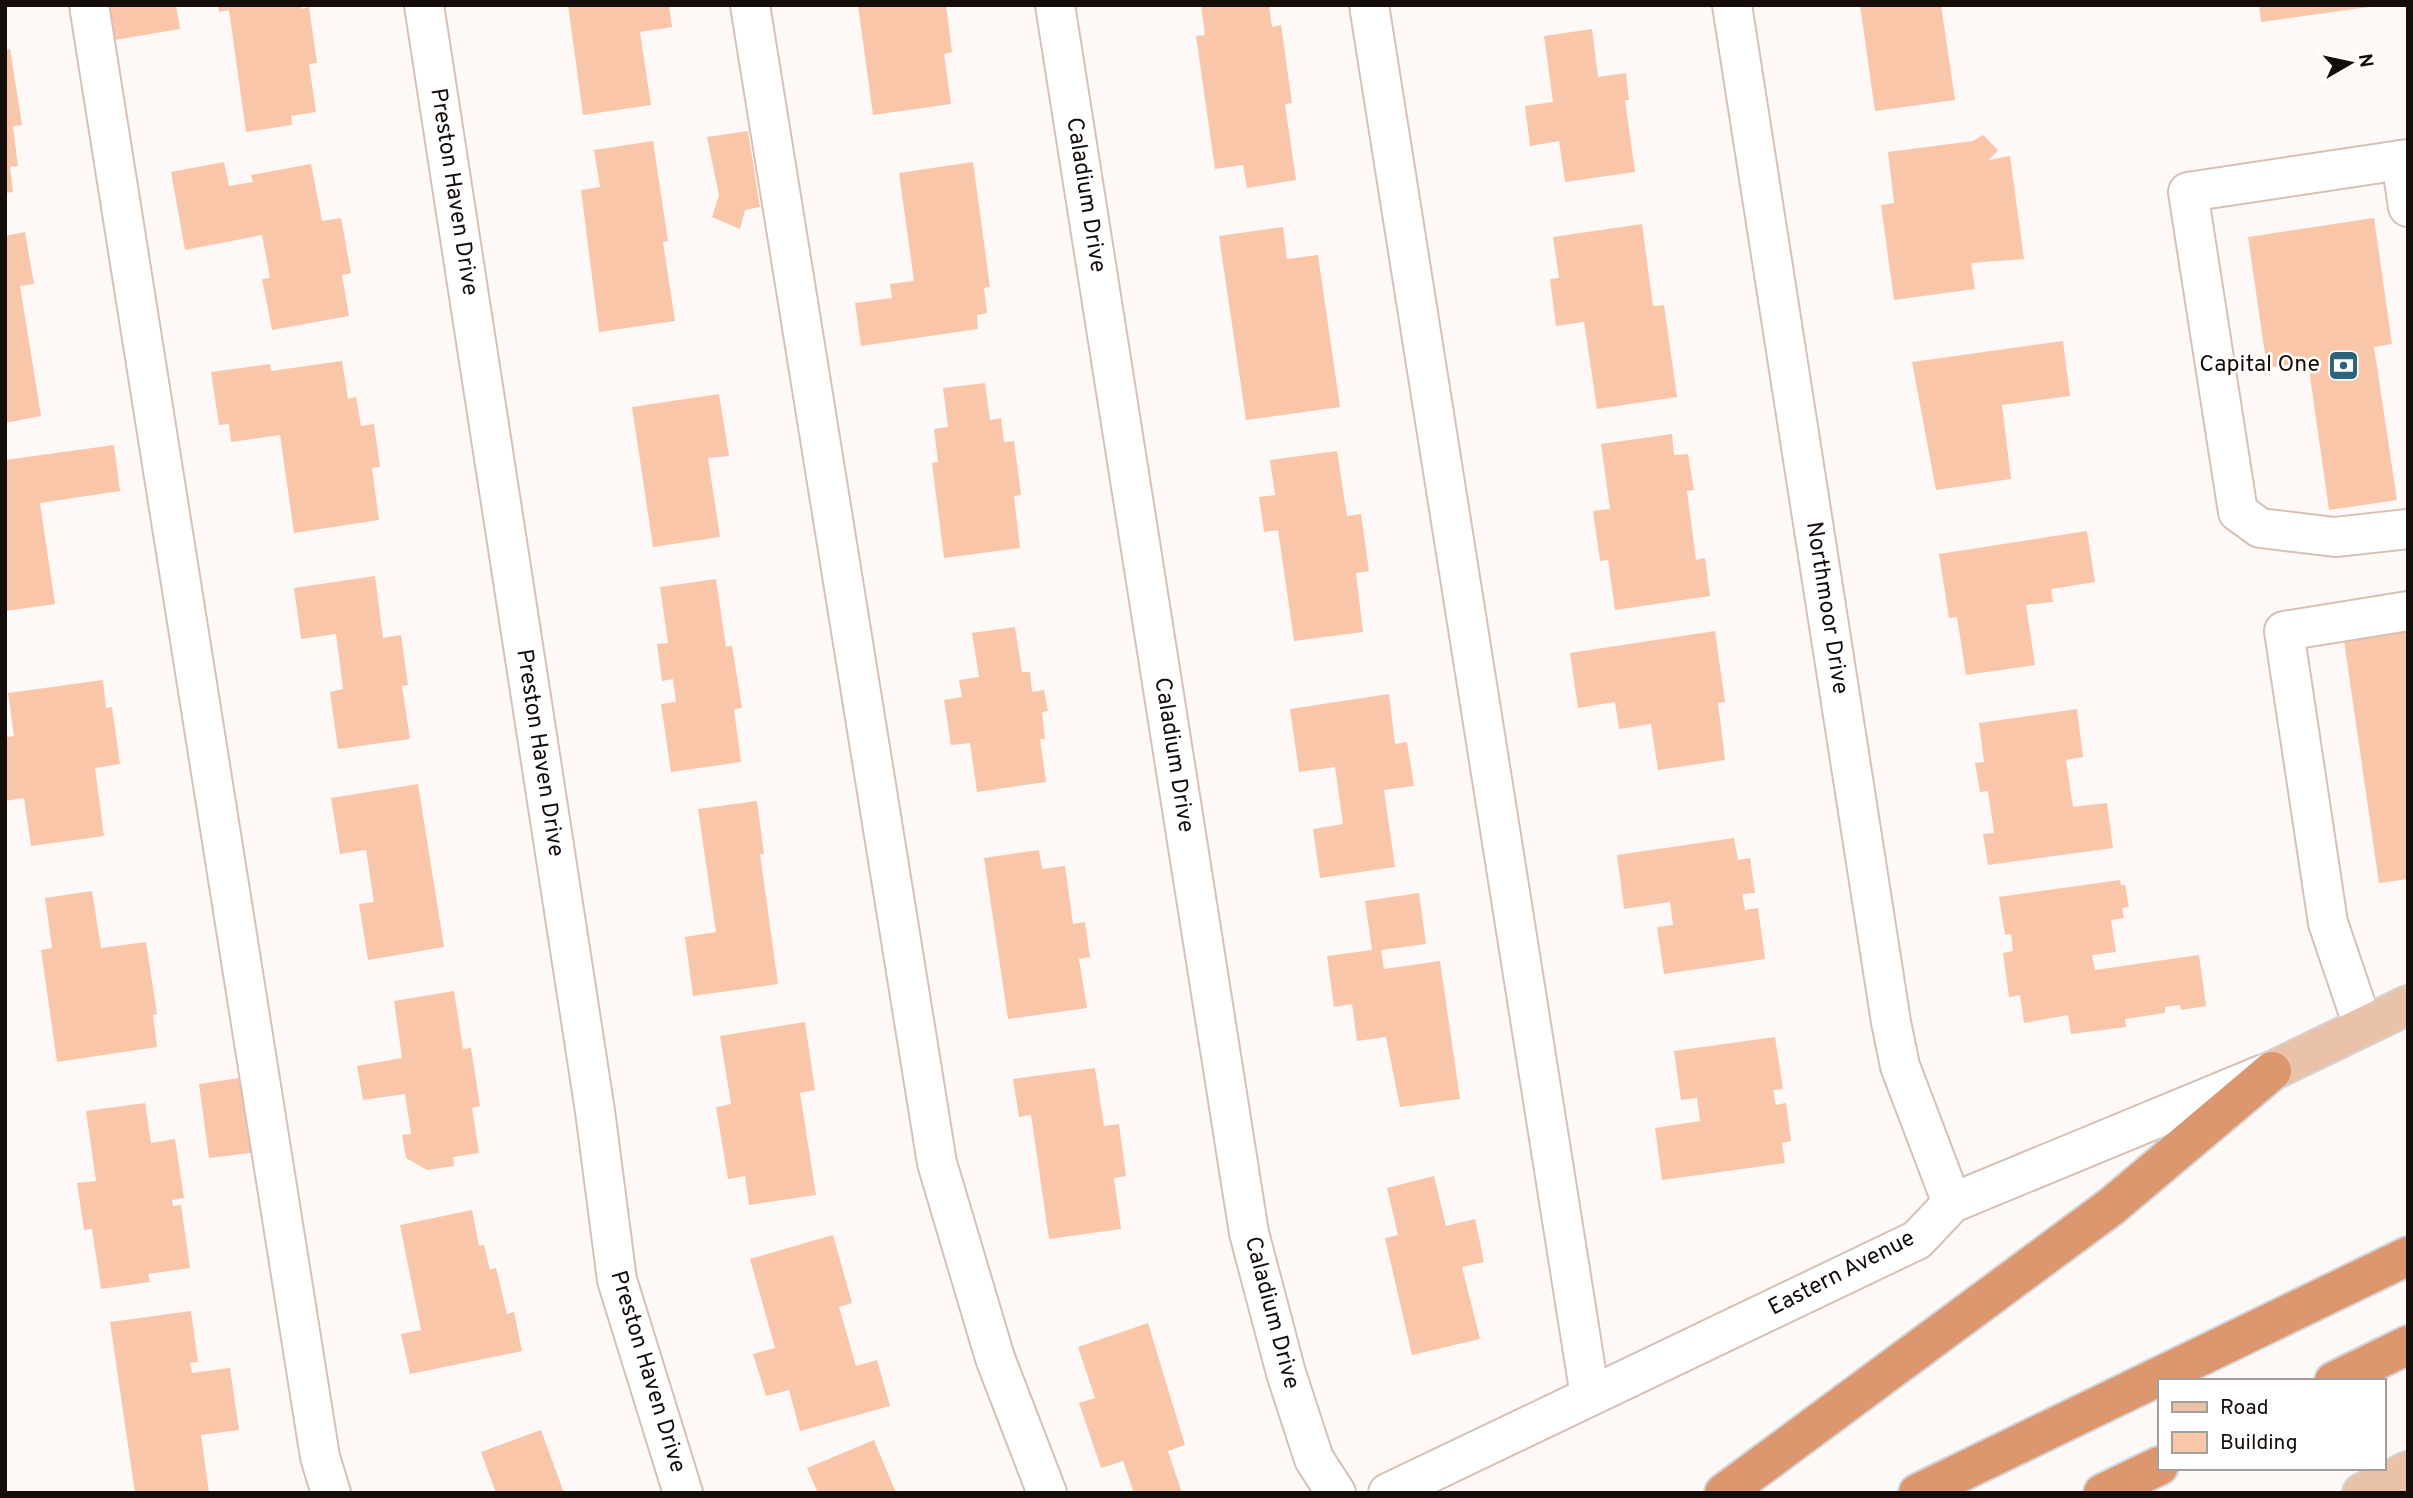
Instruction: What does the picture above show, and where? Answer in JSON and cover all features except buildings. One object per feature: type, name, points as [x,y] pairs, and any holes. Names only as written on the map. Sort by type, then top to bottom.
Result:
[{"type":"highway","points":[[1724,1493],[2112,1206],[2272,1071]]},
{"type":"highway","points":[[1918,1493],[2408,1256]]},
{"type":"highway","points":[[2338,1379],[2408,1345]]},
{"type":"highway","points":[[2103,1493],[2158,1466]]},
{"type":"main road","name":"Eastern Avenue","points":[[2272,1071],[2408,1005]]},
{"type":"main road","points":[[2362,1493],[2408,1471]]},
{"type":"street","points":[[89,5],[320,1458],[331,1493]]},
{"type":"street","name":"Preston Haven Drive","points":[[424,5],[595,1111],[617,1280],[683,1493]]},
{"type":"street","points":[[750,5],[937,1163],[995,1358],[1046,1493]]},
{"type":"street","name":"Caladium Drive","points":[[1055,5],[1249,1234],[1286,1373],[1314,1459],[1336,1493]]},
{"type":"street","points":[[1369,5],[1590,1396]]},
{"type":"street","name":"Northmoor Drive","points":[[1732,5],[1891,1021],[1900,1066],[1952,1203]]},
{"type":"street","points":[[2408,207],[2404,160],[2188,192],[2238,512],[2260,528],[2335,537],[2408,529]]},
{"type":"street","points":[[2363,1026],[2328,923],[2284,631],[2408,611]]},
{"type":"street","name":"Eastern Avenue","points":[[1388,1493],[1917,1240],[1952,1203],[2272,1071]]},
{"type":"place","name":"Capital One","points":[[2343,365]]}]
